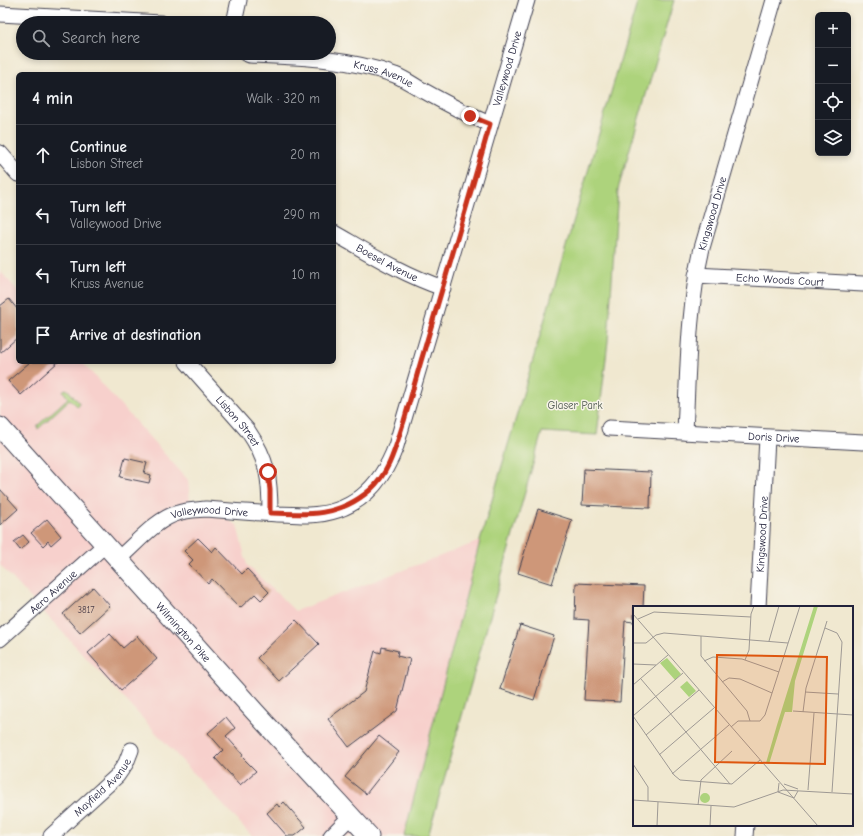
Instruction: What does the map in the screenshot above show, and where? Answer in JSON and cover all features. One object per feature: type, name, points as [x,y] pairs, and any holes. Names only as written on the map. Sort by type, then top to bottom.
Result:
[{"type":"main road","name":"Wilmington Pike","points":[[0,427],[369,836]]},
{"type":"street","points":[[236,16],[239,0]]},
{"type":"street","name":"Valleywood Drive","points":[[118,559],[162,520],[178,513],[193,510],[309,515],[328,512],[345,507],[358,500],[371,489],[383,474],[390,462],[396,446],[527,0]]},
{"type":"street","name":"Kingswood Drive","points":[[685,432],[692,303],[696,275],[702,248],[774,0]]},
{"type":"street","points":[[0,14],[36,16]]},
{"type":"street","name":"Kruss Avenue","points":[[330,60],[372,67],[396,76],[470,116],[490,124]]},
{"type":"street","points":[[0,154],[16,172]]},
{"type":"street","name":"Boesel Avenue","points":[[336,234],[424,282],[442,288]]},
{"type":"street","name":"Echo Woods Court","points":[[696,275],[863,284]]},
{"type":"street","name":"Lisbon Street","points":[[189,364],[248,431],[257,444],[268,472],[270,513]]},
{"type":"street","name":"Doris Drive","points":[[609,428],[767,438],[863,442]]},
{"type":"street","name":"Kingswood Drive","points":[[758,606],[767,438]]},
{"type":"street","name":"Aero Avenue","points":[[0,639],[106,544]]},
{"type":"street","name":"Mayfield Avenue","points":[[51,836],[117,776],[126,763],[131,750]]},
{"type":"street","points":[[331,836],[351,816]]},
{"type":"street","points":[[745,836],[746,826]]},
{"type":"shaded area","points":[[0,271],[16,289],[16,364],[84,364],[188,480],[190,500],[237,525],[247,565],[295,611],[480,541],[404,836],[252,836],[0,565]]},
{"type":"green space","name":"Glaser Park","points":[[638,0],[674,0],[618,189],[608,341],[597,435],[542,432],[428,836],[404,836],[480,541]]},
{"type":"green space","points":[[65,389],[68,390],[79,403],[78,407],[70,399],[38,429],[37,426],[68,398],[63,391]]},
{"type":"building","points":[[9,299],[16,308],[16,339],[0,353],[0,306]]},
{"type":"building","points":[[28,364],[56,364],[21,395],[8,381]]},
{"type":"building","points":[[125,458],[147,463],[144,473],[151,475],[149,483],[120,477]]},
{"type":"building","points":[[584,469],[651,472],[650,508],[582,505]]},
{"type":"building","points":[[0,489],[18,509],[0,525]]},
{"type":"building","points":[[538,509],[572,520],[552,584],[518,573]]},
{"type":"building","points":[[47,519],[61,536],[51,545],[48,541],[43,546],[31,533]]},
{"type":"building","points":[[23,535],[29,542],[20,550],[14,542]]},
{"type":"building","points":[[198,538],[212,552],[216,547],[242,574],[247,569],[269,592],[261,600],[255,594],[240,608],[212,579],[208,584],[189,564],[193,560],[184,551]]},
{"type":"building","points":[[576,583],[644,586],[643,606],[633,606],[633,622],[625,621],[620,702],[584,700],[589,620],[575,619]]},
{"type":"building","points":[[93,587],[110,606],[80,633],[63,614]]},
{"type":"building","points":[[296,620],[319,644],[279,681],[257,658]]},
{"type":"building","points":[[520,625],[554,636],[534,700],[500,689]]},
{"type":"building","points":[[110,634],[123,648],[137,636],[157,659],[121,690],[88,653]]},
{"type":"building","points":[[382,647],[398,651],[397,656],[410,659],[397,711],[349,747],[328,719],[364,692],[375,651],[381,653]]},
{"type":"building","points":[[226,717],[235,728],[226,736],[243,755],[242,757],[256,771],[240,785],[215,758],[223,750],[208,733]]},
{"type":"building","points":[[379,736],[399,752],[366,794],[345,777]]},
{"type":"building","points":[[284,802],[306,827],[295,836],[287,836],[267,813],[277,804],[279,807]]},
{"type":"route","points":[[268,472],[270,513],[309,515],[345,507],[358,500],[371,489],[390,462],[407,410],[490,124],[470,116]]}]
